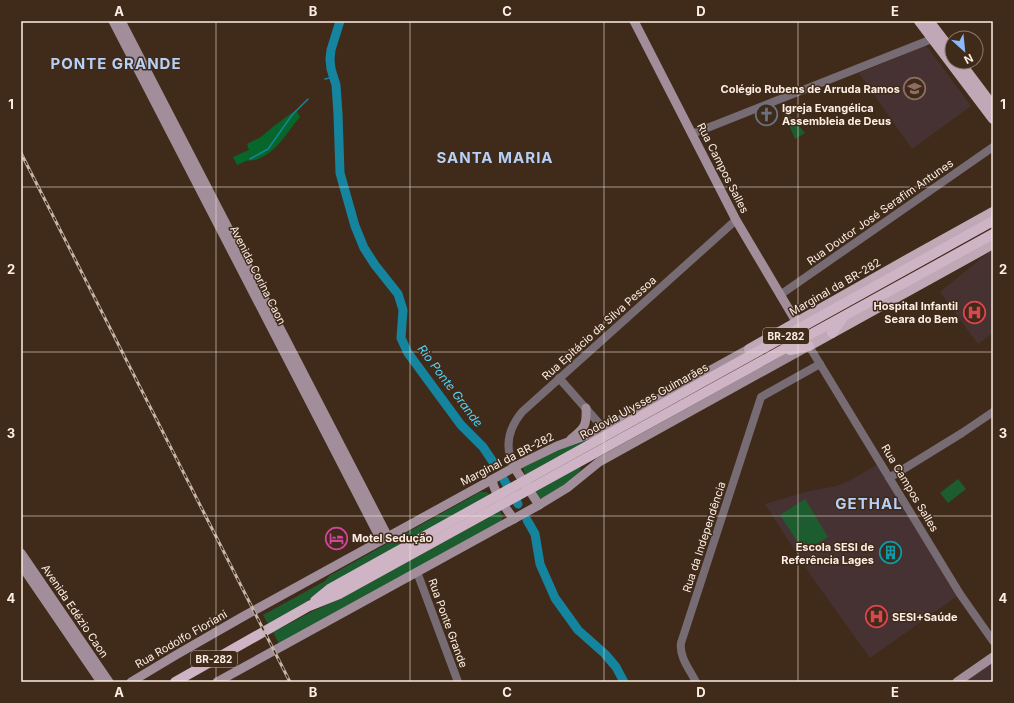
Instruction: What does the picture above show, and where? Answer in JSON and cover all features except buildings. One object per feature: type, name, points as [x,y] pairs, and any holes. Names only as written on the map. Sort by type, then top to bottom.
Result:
[{"type":"highway","name":"Rodovia Ulysses Guimarães","points":[[538,479],[726,369],[993,221]]},
{"type":"highway","name":"Rodovia Ulysses Guimarães","points":[[175,682],[309,606],[331,588],[780,351],[993,234]]},
{"type":"highway","points":[[816,312],[846,303]]},
{"type":"highway","points":[[832,334],[844,316]]},
{"type":"highway","points":[[780,351],[809,346]]},
{"type":"highway","points":[[726,369],[749,349]]},
{"type":"main road","name":"Avenida Corina Caon","points":[[113,21],[384,539]]},
{"type":"main road","name":"Avenida Corina Caon","points":[[121,21],[384,539]]},
{"type":"main road","name":"Rua Campos Salles","points":[[634,21],[736,220],[797,323]]},
{"type":"main road","points":[[919,21],[993,119]]},
{"type":"main road","points":[[929,21],[944,41]]},
{"type":"main road","points":[[966,70],[993,106]]},
{"type":"main road","name":"Marginal da BR-282","points":[[244,616],[514,467],[547,450],[604,429],[797,323],[993,212]]},
{"type":"main road","points":[[217,682],[539,505],[560,493],[591,468],[608,457],[993,244]]},
{"type":"main road","points":[[567,442],[581,430],[585,424],[586,408]]},
{"type":"main road","points":[[514,467],[539,505]]},
{"type":"main road","points":[[492,480],[494,488],[508,512],[514,519]]},
{"type":"main road","name":"Avenida Edézio Caon","points":[[21,553],[110,682]]},
{"type":"main road","name":"Avenida Edézio Caon","points":[[21,565],[102,682]]},
{"type":"main road","name":"Rua Rodolfo Floriani","points":[[131,682],[244,616]]},
{"type":"main road","points":[[958,682],[993,657]]},
{"type":"street","points":[[692,134],[932,39]]},
{"type":"street","name":"Rua Doutor José Serafim Antunes","points":[[780,295],[993,147]]},
{"type":"street","name":"Rua Epitácio da Silva Pessoa","points":[[514,467],[509,458],[508,447],[512,427],[516,419],[526,408],[736,220]]},
{"type":"street","name":"Rua Campos Salles","points":[[809,346],[960,594],[993,640]]},
{"type":"street","name":"Rua da Independência","points":[[696,682],[682,654],[680,643],[761,397],[820,364]]},
{"type":"street","points":[[560,378],[604,429]]},
{"type":"street","points":[[889,478],[993,412]]},
{"type":"street","name":"Rua Ponte Grande","points":[[417,572],[458,682]]},
{"type":"shaded area","name":"Colégio Rubens de Arruda Ramos","points":[[925,46],[971,106],[912,149],[859,73]]},
{"type":"shaded area","name":"Hospital Infantil Seara do Bem","points":[[993,249],[993,333],[978,344],[940,292]]},
{"type":"shaded area","points":[[880,463],[960,594],[870,658],[810,574],[765,504],[809,491],[837,486],[849,481]]},
{"type":"shaded area","points":[[993,661],[993,682],[964,682]]},
{"type":"green space","points":[[781,106],[805,133],[795,139]]},
{"type":"green space","points":[[296,110],[300,117],[271,152],[258,159],[246,161],[237,165],[233,157],[249,150],[247,144],[261,137]]},
{"type":"green space","points":[[591,439],[527,475],[525,474],[523,466],[542,456]]},
{"type":"green space","points":[[578,468],[581,468],[580,471],[567,483],[543,498],[539,498],[534,492]]},
{"type":"green space","points":[[958,479],[966,489],[948,503],[940,493]]},
{"type":"green space","points":[[480,492],[486,492],[492,496],[327,587],[308,601],[268,624],[263,615],[325,581],[329,576]]},
{"type":"green space","points":[[805,499],[828,537],[804,552],[780,515]]},
{"type":"green space","points":[[500,511],[503,517],[500,522],[279,644],[273,632],[342,598]]},
{"type":"waterway","name":"Rio Ponte Grande","points":[[340,21],[331,50],[330,59],[331,69],[336,85],[340,173],[355,226],[364,248],[375,265],[398,294],[403,310],[401,338],[408,353],[461,425],[483,447],[495,465]]},
{"type":"waterway","points":[[325,79],[334,77]]},
{"type":"waterway","points":[[250,159],[268,149],[292,115],[308,99]]},
{"type":"waterway","name":"Rio Ponte Grande","points":[[504,480],[518,504]]},
{"type":"waterway","name":"Rio Ponte Grande","points":[[527,520],[535,534],[540,564],[555,598],[578,630],[605,654],[616,667],[624,682]]},
{"type":"railway","points":[[21,153],[290,682]]},
{"type":"place","name":"Colégio Rubens de Arruda Ramos","points":[[915,89]]},
{"type":"place","name":"Igreja Evangélica Assembleia de Deus","points":[[766,114]]},
{"type":"place","name":"Hospital Infantil Seara do Bem","points":[[974,312]]},
{"type":"place","name":"Motel Sedução","points":[[337,538]]},
{"type":"place","name":"Escola SESI de Referência Lages","points":[[890,553]]},
{"type":"place","name":"SESI+Saúde","points":[[877,617]]},
{"type":"district","name":"PONTE GRANDE","points":[[116,64]]},
{"type":"district","name":"SANTA MARIA","points":[[495,158]]},
{"type":"district","name":"GETHAL","points":[[869,504]]}]
